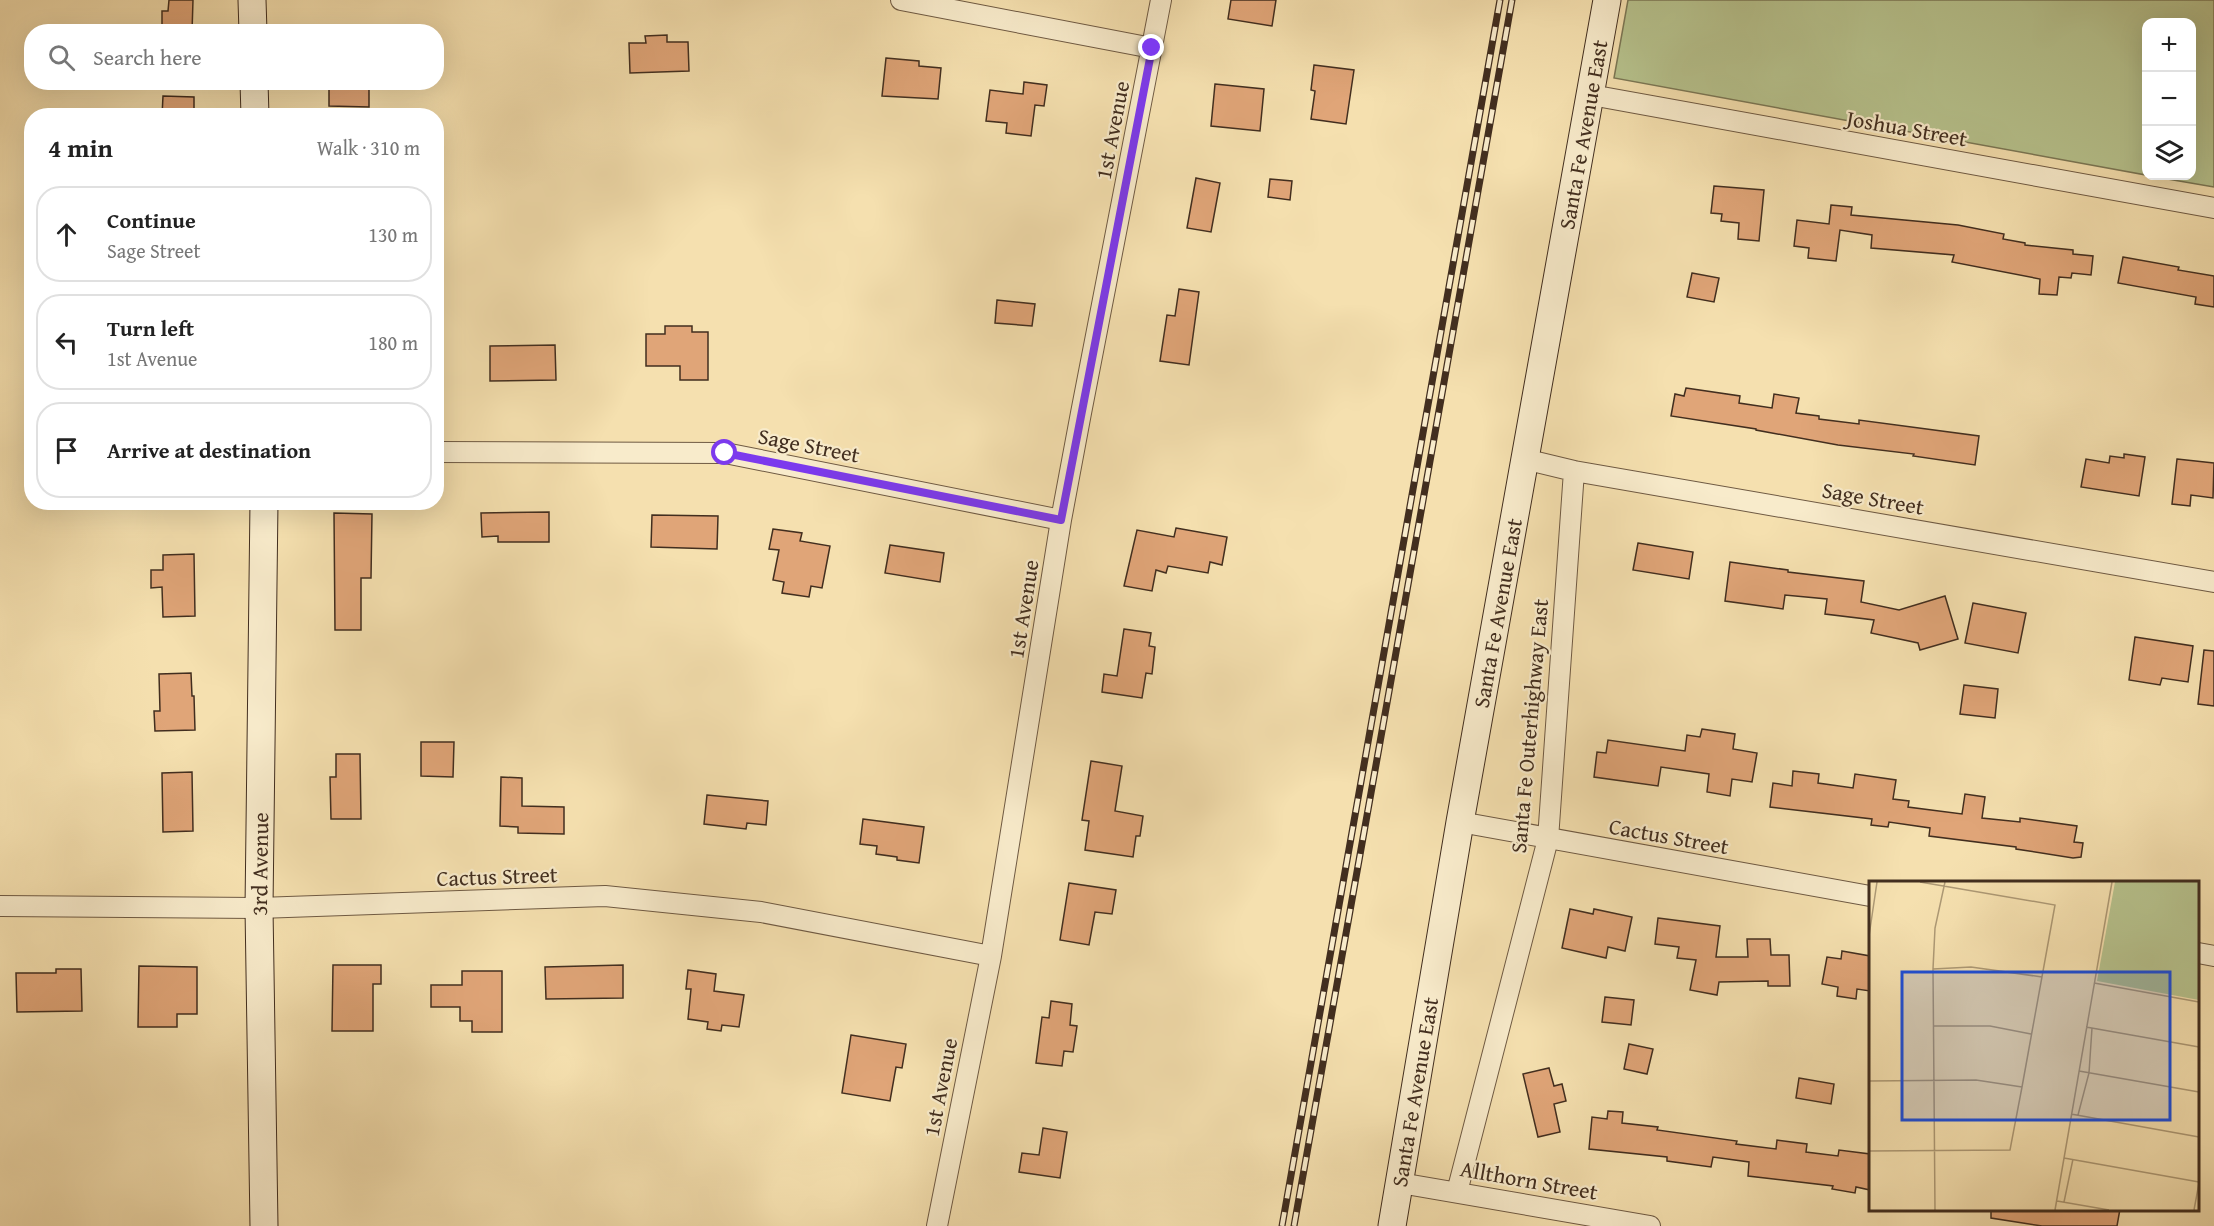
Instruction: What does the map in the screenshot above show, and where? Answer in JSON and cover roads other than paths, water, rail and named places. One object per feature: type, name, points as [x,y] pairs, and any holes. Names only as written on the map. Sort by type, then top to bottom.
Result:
[{"type":"street","points":[[252,0],[253,24]]},
{"type":"street","points":[[901,0],[1152,48]]},
{"type":"street","name":"1st Avenue","points":[[937,1226],[991,956],[1061,520],[1161,0]]},
{"type":"street","name":"Santa Fe Avenue East","points":[[1392,1226],[1460,822],[1607,0]]},
{"type":"street","points":[[254,90],[255,108]]},
{"type":"street","name":"Joshua Street","points":[[1591,95],[2214,208]]},
{"type":"street","name":"Sage Street","points":[[444,452],[725,453],[1061,520]]},
{"type":"street","name":"Sage Street","points":[[1524,459],[1574,471],[2214,582]]},
{"type":"street","name":"Santa Fe Outerhighway East","points":[[1457,1192],[1548,839],[1574,471]]},
{"type":"street","name":"3rd Avenue","points":[[264,510],[259,908],[264,1226]]},
{"type":"street","name":"Cactus Street","points":[[1460,822],[1869,896]]},
{"type":"street","name":"Cactus Street","points":[[0,906],[259,908],[605,896],[761,912],[991,956]]},
{"type":"street","points":[[2199,953],[2214,956]]},
{"type":"street","name":"Allthorn Street","points":[[1400,1183],[1650,1226]]},
{"type":"railway","points":[[1282,1226],[1500,0]]},
{"type":"railway","points":[[1294,1226],[1512,0]]}]
